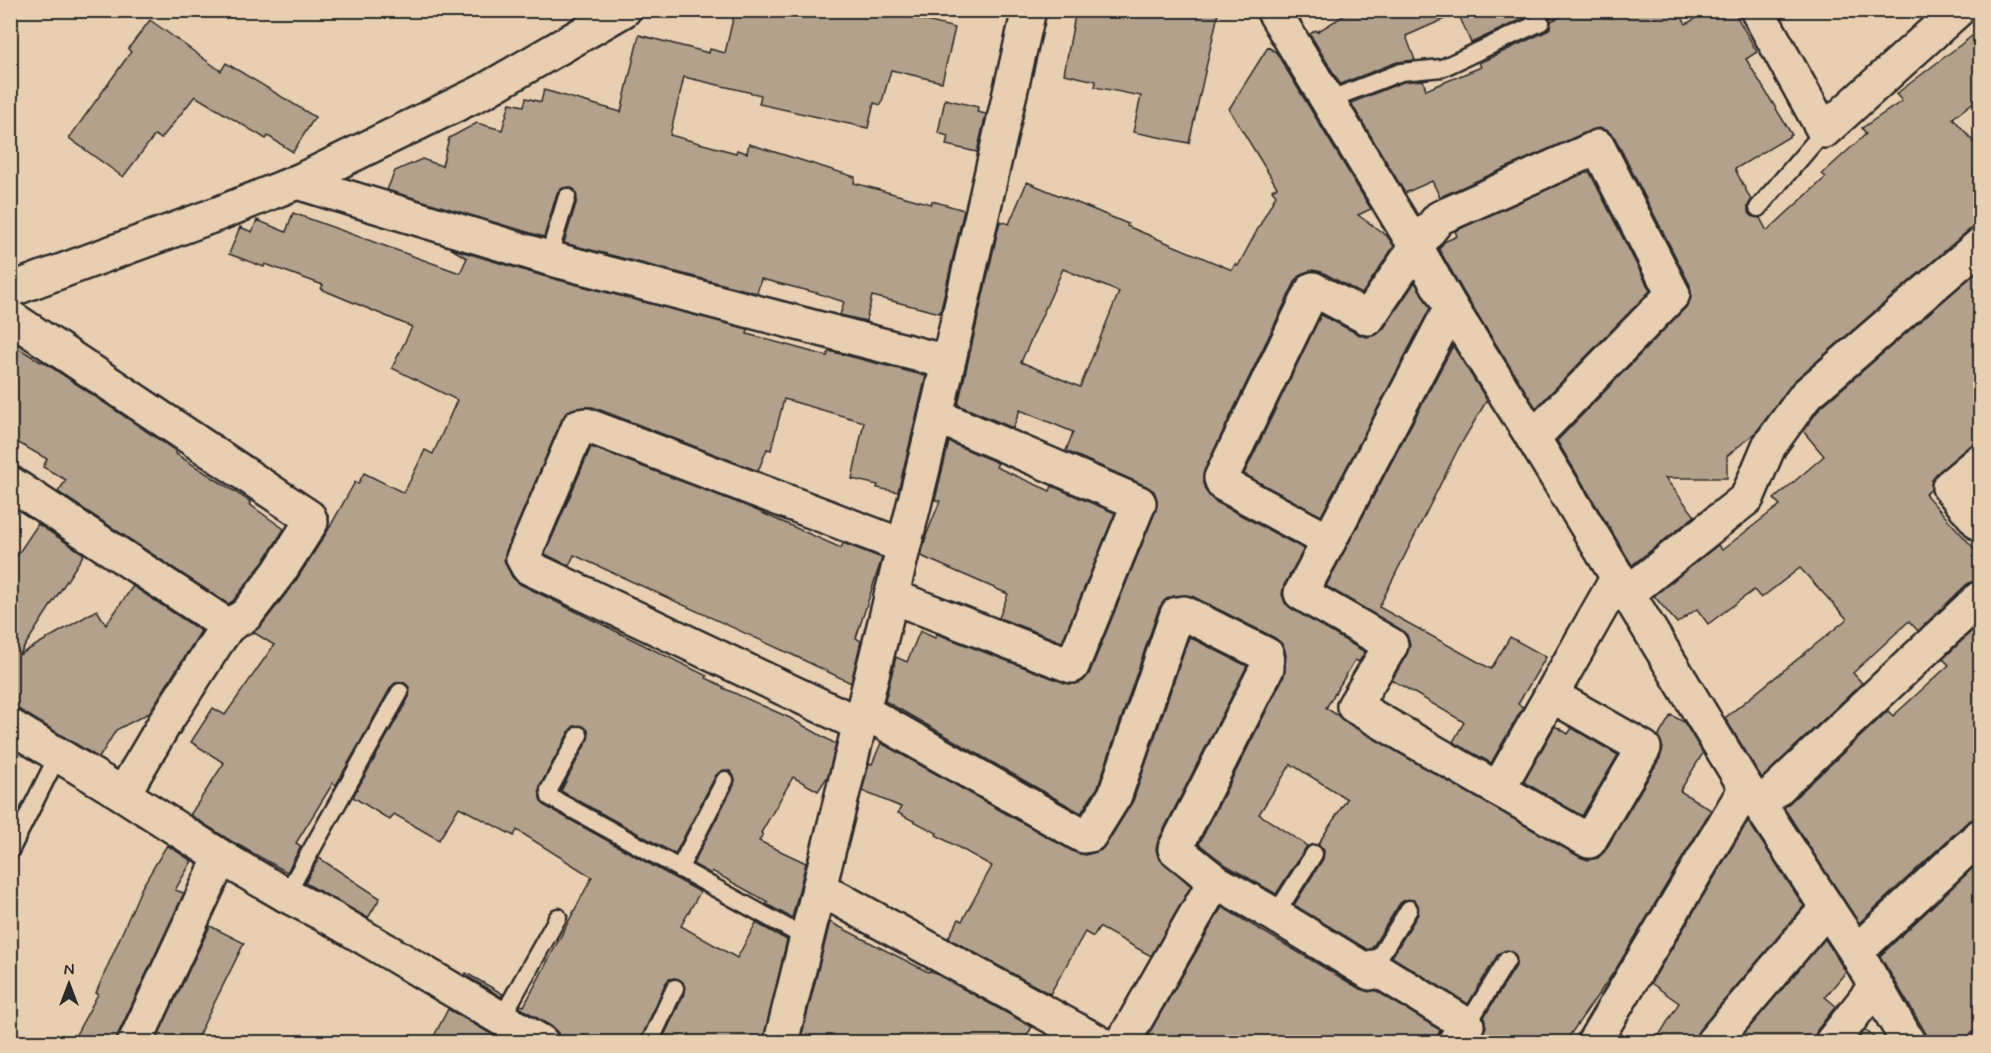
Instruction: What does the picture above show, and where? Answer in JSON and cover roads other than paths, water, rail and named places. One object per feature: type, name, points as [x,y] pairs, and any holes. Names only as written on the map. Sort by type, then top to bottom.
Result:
[{"type":"street","points":[[10,290],[220,213],[297,182],[484,91],[624,10]]},
{"type":"street","points":[[782,1042],[936,416],[1029,10]]},
{"type":"street","points":[[1273,10],[1451,308],[1753,796],[1856,952],[1908,1042]]},
{"type":"street","points":[[1757,10],[1824,131],[1958,10]]},
{"type":"street","points":[[1329,541],[1223,484],[1221,478],[1313,289],[1368,318],[1416,247],[1439,218],[1598,147],[1673,294],[1533,438]]},
{"type":"street","points":[[297,182],[549,258],[947,362]]},
{"type":"street","points":[[1498,789],[1551,695],[1623,585],[1747,498],[1769,446],[1806,395],[1980,245]]},
{"type":"street","points":[[1451,308],[1393,414],[1301,594],[1391,645],[1354,706],[1589,841],[1644,748],[1551,695]]},
{"type":"street","points":[[10,317],[309,518],[311,522],[279,572],[246,615],[228,626],[166,721],[123,794]]},
{"type":"street","points":[[891,596],[1072,666],[1139,503],[936,416]]},
{"type":"street","points":[[903,546],[586,425],[579,426],[523,558],[528,567],[861,717],[1083,836],[1090,836],[1115,795],[1177,614],[1184,613],[1267,655],[1267,668],[1174,849],[1215,881],[1370,973],[1373,968],[1461,1034]]},
{"type":"street","points":[[1980,461],[1949,487],[1980,524]]},
{"type":"street","points":[[10,483],[228,626]]},
{"type":"street","points":[[1594,1042],[1753,796],[1980,598]]},
{"type":"street","points":[[10,726],[123,794],[221,857],[333,919],[542,1042]]},
{"type":"street","points":[[1856,952],[1980,836]]},
{"type":"street","points":[[135,1042],[221,857]]},
{"type":"street","points":[[1121,1042],[1215,881]]},
{"type":"street","points":[[819,888],[1098,1042]]},
{"type":"street","points":[[1713,1042],[1827,908]]},
{"type":"street","points":[[1832,1042],[1875,987]]},
{"type":"lane","points":[[1328,100],[1401,72],[1442,68],[1541,22]]},
{"type":"lane","points":[[1758,208],[1824,131]]},
{"type":"lane","points":[[549,258],[567,197]]},
{"type":"lane","points":[[286,895],[400,692]]},
{"type":"lane","points":[[579,735],[549,790],[550,797],[806,938]]},
{"type":"lane","points":[[10,851],[58,755]]},
{"type":"lane","points":[[679,869],[725,780]]},
{"type":"lane","points":[[1275,915],[1314,854]]},
{"type":"lane","points":[[1373,968],[1409,909]]},
{"type":"lane","points":[[501,1019],[558,916]]},
{"type":"lane","points":[[1461,1034],[1507,960]]},
{"type":"lane","points":[[650,1042],[675,988]]}]
